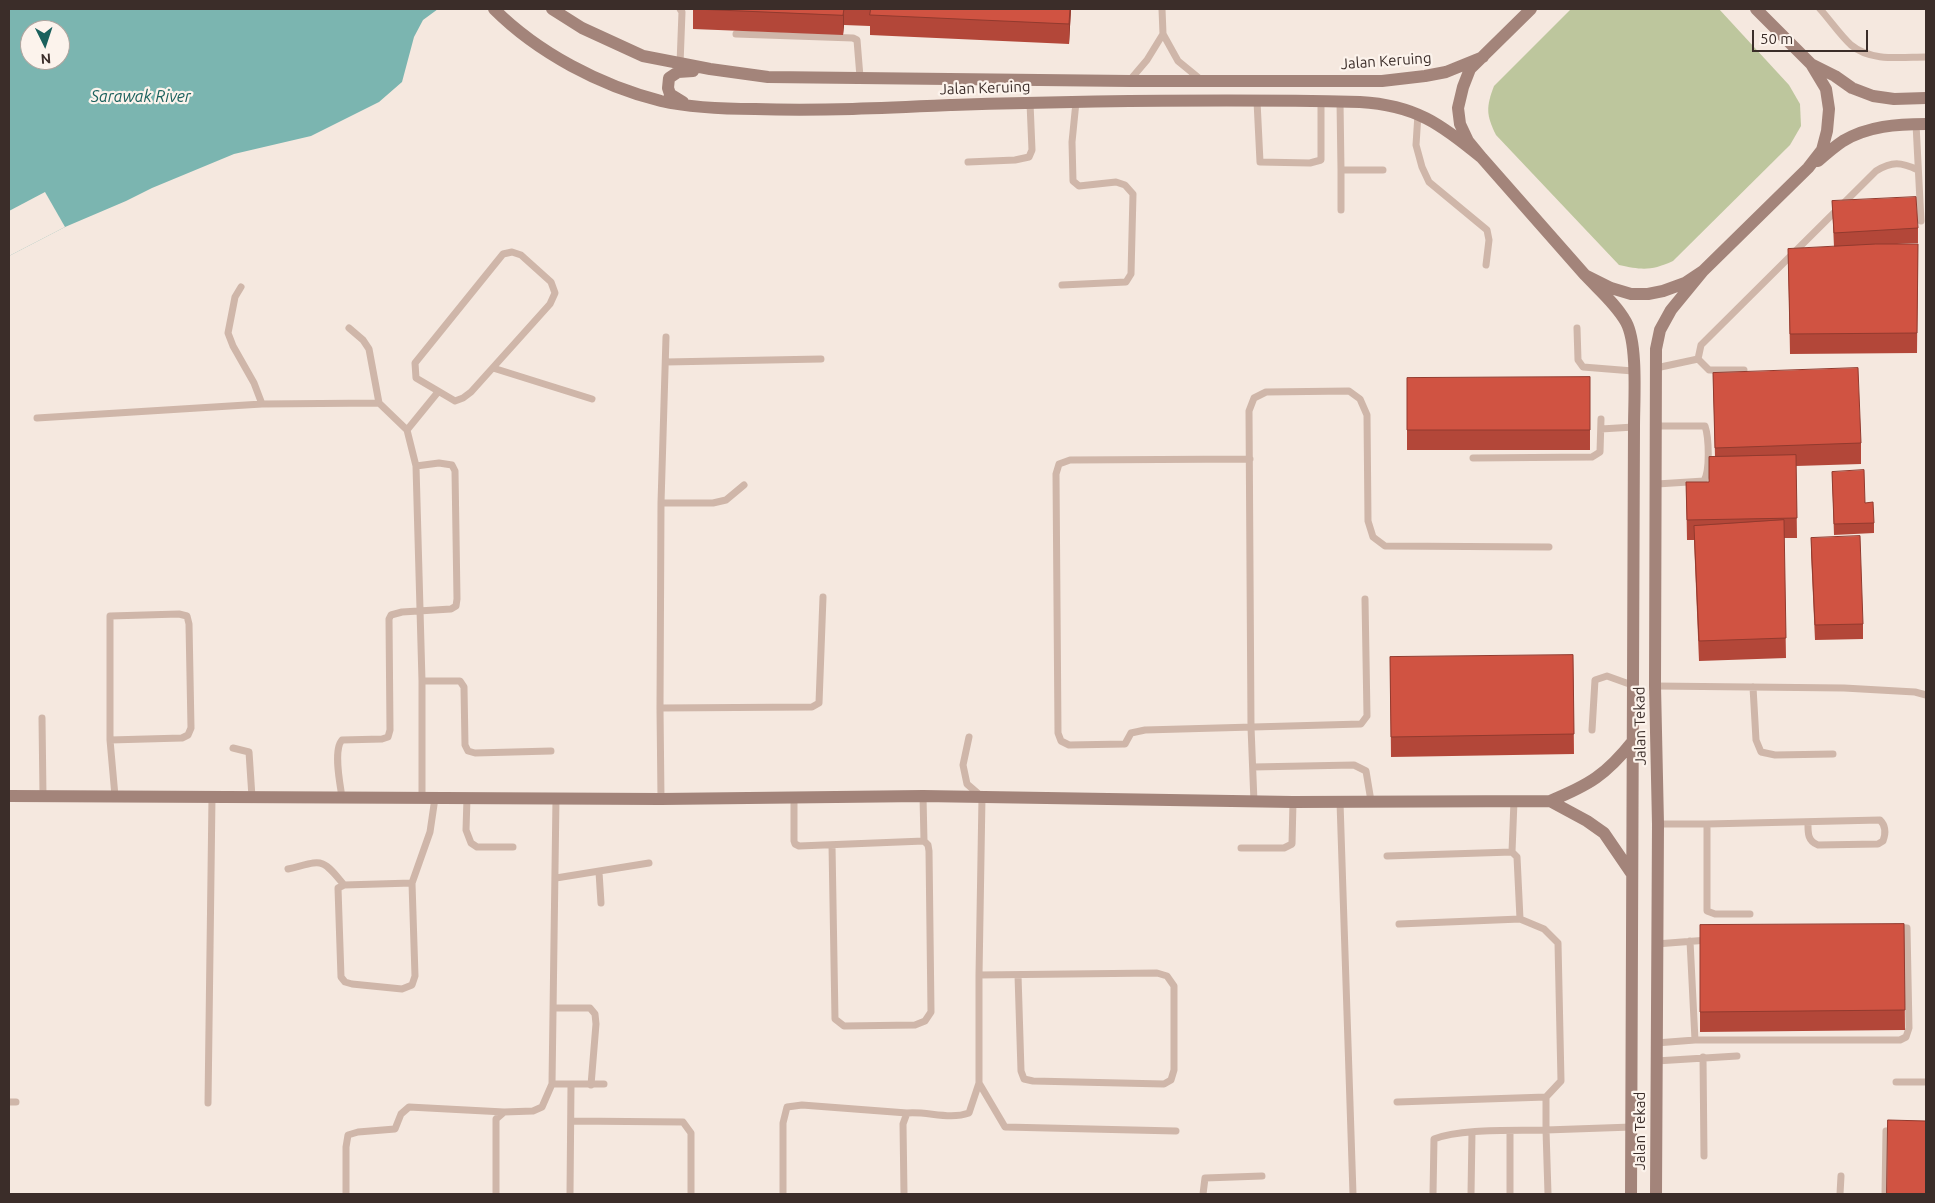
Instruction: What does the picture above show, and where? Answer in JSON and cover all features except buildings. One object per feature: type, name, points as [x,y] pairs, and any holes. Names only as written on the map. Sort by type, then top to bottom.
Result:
[{"type":"street","name":"Jalan Keruing","points":[[552,9],[582,28],[643,56],[680,64],[768,77],[1130,81],[1382,81],[1446,72],[1483,57]]},
{"type":"street","points":[[1482,158],[1468,141],[1460,124],[1458,108],[1463,87],[1470,70],[1531,9]]},
{"type":"street","points":[[1585,275],[1611,288],[1631,294],[1648,294],[1663,291],[1685,283],[1703,272],[1808,168],[1822,150],[1827,131],[1829,108],[1826,90],[1811,64],[1756,9]]},
{"type":"street","name":"Jalan Keruing","points":[[496,11],[531,41],[571,66],[628,90],[662,101],[695,106],[810,110],[1076,102],[1340,101],[1383,103],[1436,122],[1482,158]]},
{"type":"street","points":[[1811,64],[1835,76],[1852,88],[1873,96],[1894,99],[1926,98]]},
{"type":"street","points":[[695,106],[681,102],[670,94],[668,88],[669,78],[678,72],[710,69]]},
{"type":"street","points":[[1808,168],[1843,142],[1864,132],[1883,126],[1921,124]]},
{"type":"street","name":"Jalan Tekad","points":[[1482,158],[1619,311],[1627,324],[1632,340],[1634,427],[1631,1194]]},
{"type":"street","name":"Jalan Tekad","points":[[1656,1194],[1658,824],[1656,350],[1660,330],[1671,310],[1703,272]]},
{"type":"street","points":[[1550,802],[1604,774],[1633,741]]},
{"type":"street","points":[[9,796],[661,799],[923,796],[1254,802],[1550,802],[1604,832],[1632,874]]},
{"type":"lane","points":[[680,9],[682,12],[680,64]]},
{"type":"lane","points":[[1162,9],[1163,34],[1178,60],[1202,81]]},
{"type":"lane","points":[[1820,9],[1851,44],[1865,54],[1882,57],[1926,57]]},
{"type":"lane","points":[[736,34],[853,38],[857,40],[860,77]]},
{"type":"lane","points":[[1130,81],[1147,60],[1163,34]]},
{"type":"lane","points":[[1257,101],[1260,162],[1310,163],[1321,160],[1321,101]]},
{"type":"lane","points":[[1340,101],[1341,210]]},
{"type":"lane","points":[[1062,285],[1126,282],[1130,274],[1133,194],[1125,185],[1116,182],[1079,186],[1073,180],[1072,142],[1076,102]]},
{"type":"lane","points":[[968,162],[1016,160],[1029,157],[1032,150],[1030,103]]},
{"type":"lane","points":[[1418,114],[1416,145],[1428,182],[1487,230],[1489,240],[1486,265]]},
{"type":"lane","points":[[1921,124],[1918,170],[1921,221]]},
{"type":"lane","points":[[1698,359],[1701,345],[1876,171],[1888,163],[1908,165],[1918,170]]},
{"type":"lane","points":[[1341,170],[1383,170]]},
{"type":"lane","points":[[512,252],[521,255],[551,282],[555,293],[550,304],[493,368],[463,398],[456,401],[416,378],[415,363],[503,254],[512,252]]},
{"type":"lane","points":[[241,287],[235,297],[228,333],[233,346],[254,383],[262,404]]},
{"type":"lane","points":[[349,328],[363,340],[369,349],[379,403],[407,430],[416,466],[422,681],[422,798]]},
{"type":"lane","points":[[1577,328],[1578,360],[1583,367],[1633,372]]},
{"type":"lane","points":[[661,799],[661,503],[666,337]]},
{"type":"lane","points":[[666,362],[821,359]]},
{"type":"lane","points":[[1656,368],[1698,359]]},
{"type":"lane","points":[[1698,359],[1709,370],[1744,370]]},
{"type":"lane","points":[[493,368],[592,399]]},
{"type":"lane","points":[[1254,802],[1251,727],[1249,412],[1254,398],[1266,392],[1349,391],[1360,398],[1367,414],[1368,521],[1374,537],[1385,546],[1549,547]]},
{"type":"lane","points":[[407,430],[438,392]]},
{"type":"lane","points":[[37,418],[262,404],[379,403]]},
{"type":"lane","points":[[1472,458],[1592,457],[1600,452],[1601,419]]},
{"type":"lane","points":[[1657,426],[1705,426],[1708,434],[1707,475],[1704,481],[1657,484]]},
{"type":"lane","points":[[1601,429],[1634,427]]},
{"type":"lane","points":[[1250,459],[1070,460],[1059,464],[1056,474],[1058,733],[1061,741],[1069,746],[1125,744],[1131,733],[1145,730],[1362,724],[1366,716],[1365,599]]},
{"type":"lane","points":[[342,797],[337,756],[339,743],[342,740],[388,737],[390,730],[389,618],[391,615],[396,614],[451,609],[456,606],[455,471],[452,465],[445,462],[416,466]]},
{"type":"lane","points":[[661,503],[713,503],[726,500],[744,485]]},
{"type":"lane","points":[[660,708],[812,707],[819,703],[823,597]]},
{"type":"lane","points":[[110,740],[182,738],[188,735],[191,728],[189,624],[186,616],[179,614],[110,616],[110,740],[115,796]]},
{"type":"lane","points":[[1592,730],[1595,680],[1606,676],[1632,685]]},
{"type":"lane","points":[[422,681],[460,681],[464,687],[465,745],[468,751],[475,753],[551,751]]},
{"type":"lane","points":[[1656,686],[1844,688],[1915,692],[1926,695]]},
{"type":"lane","points":[[1753,687],[1756,740],[1762,752],[1775,754],[1833,754]]},
{"type":"lane","points":[[42,718],[43,796]]},
{"type":"lane","points":[[783,1194],[783,1123],[787,1107],[802,1105],[907,1113],[918,1112],[959,1117],[969,1114],[979,1083],[982,797],[967,784],[965,775],[963,765],[969,737]]},
{"type":"lane","points":[[233,748],[249,752],[252,797]]},
{"type":"lane","points":[[1253,767],[1354,765],[1366,770],[1371,801]]},
{"type":"lane","points":[[832,845],[835,1019],[844,1026],[915,1025],[925,1021],[931,1012],[929,851],[928,845],[924,841],[923,796]]},
{"type":"lane","points":[[208,1103],[212,797]]},
{"type":"lane","points":[[794,797],[795,844],[799,846],[924,841]]},
{"type":"lane","points":[[412,883],[344,884],[338,888],[341,977],[345,982],[402,989],[412,985],[415,976],[412,883],[430,832],[435,798]]},
{"type":"lane","points":[[467,798],[466,830],[471,844],[477,847],[513,847]]},
{"type":"lane","points":[[346,1194],[346,1147],[348,1135],[358,1132],[395,1129],[401,1114],[410,1108],[504,1112],[533,1111],[542,1107],[552,1084],[556,798]]},
{"type":"lane","points":[[1512,852],[1514,801]]},
{"type":"lane","points":[[1241,848],[1284,848],[1292,844],[1293,802]]},
{"type":"lane","points":[[1340,802],[1353,1194]]},
{"type":"lane","points":[[1658,824],[1880,820],[1884,823],[1885,834],[1883,841],[1878,844],[1818,845],[1808,838],[1808,822]]},
{"type":"lane","points":[[1707,824],[1707,911],[1715,914],[1750,914]]},
{"type":"lane","points":[[1387,856],[1512,852],[1517,857],[1520,919]]},
{"type":"lane","points":[[288,869],[318,862],[324,863],[330,867],[344,884]]},
{"type":"lane","points":[[556,878],[649,863]]},
{"type":"lane","points":[[599,872],[600,903]]},
{"type":"lane","points":[[1399,924],[1520,919],[1544,929],[1558,944],[1561,1081],[1546,1097],[1548,1194]]},
{"type":"lane","points":[[1656,1043],[1695,1040],[1900,1040],[1906,1037],[1909,1028],[1907,928],[1885,927]]},
{"type":"lane","points":[[1690,941],[1695,1040]]},
{"type":"lane","points":[[1656,944],[1717,941]]},
{"type":"lane","points":[[979,975],[1157,973],[1167,976],[1174,986],[1174,1070],[1171,1080],[1164,1084],[1033,1081],[1024,1079],[1021,1072],[1018,975]]},
{"type":"lane","points":[[554,1008],[590,1008],[595,1014],[596,1024],[591,1084]]},
{"type":"lane","points":[[1656,1060],[1737,1056]]},
{"type":"lane","points":[[1703,1057],[1704,1156]]},
{"type":"lane","points":[[1896,1082],[1926,1082]]},
{"type":"lane","points":[[979,1083],[1005,1127],[1176,1132]]},
{"type":"lane","points":[[552,1084],[604,1084]]},
{"type":"lane","points":[[570,1194],[571,1084]]},
{"type":"lane","points":[[1397,1102],[1546,1097]]},
{"type":"lane","points":[[496,1194],[496,1120],[504,1112]]},
{"type":"lane","points":[[904,1194],[903,1124],[907,1113]]},
{"type":"lane","points":[[571,1121],[683,1122],[691,1133],[691,1194]]},
{"type":"lane","points":[[1433,1194],[1434,1139],[1443,1135],[1472,1132],[1632,1127]]},
{"type":"lane","points":[[1885,1194],[1886,1131],[1908,1130]]},
{"type":"lane","points":[[1472,1132],[1472,1194]]},
{"type":"lane","points":[[1510,1132],[1510,1194]]},
{"type":"lane","points":[[1203,1194],[1205,1178],[1262,1176]]},
{"type":"lane","points":[[1840,1194],[1841,1176]]},
{"type":"green space","points":[[1571,9],[1719,9],[1789,85],[1800,104],[1801,126],[1790,145],[1673,261],[1659,267],[1646,269],[1619,265],[1496,135],[1490,122],[1488,105],[1494,86]]},
{"type":"water","name":"Sarawak River","points":[[9,9],[438,9],[423,20],[414,37],[402,82],[379,102],[311,136],[234,154],[65,227],[9,256]]},
{"type":"pier","points":[[45,192],[65,227],[9,256],[9,211]]}]
